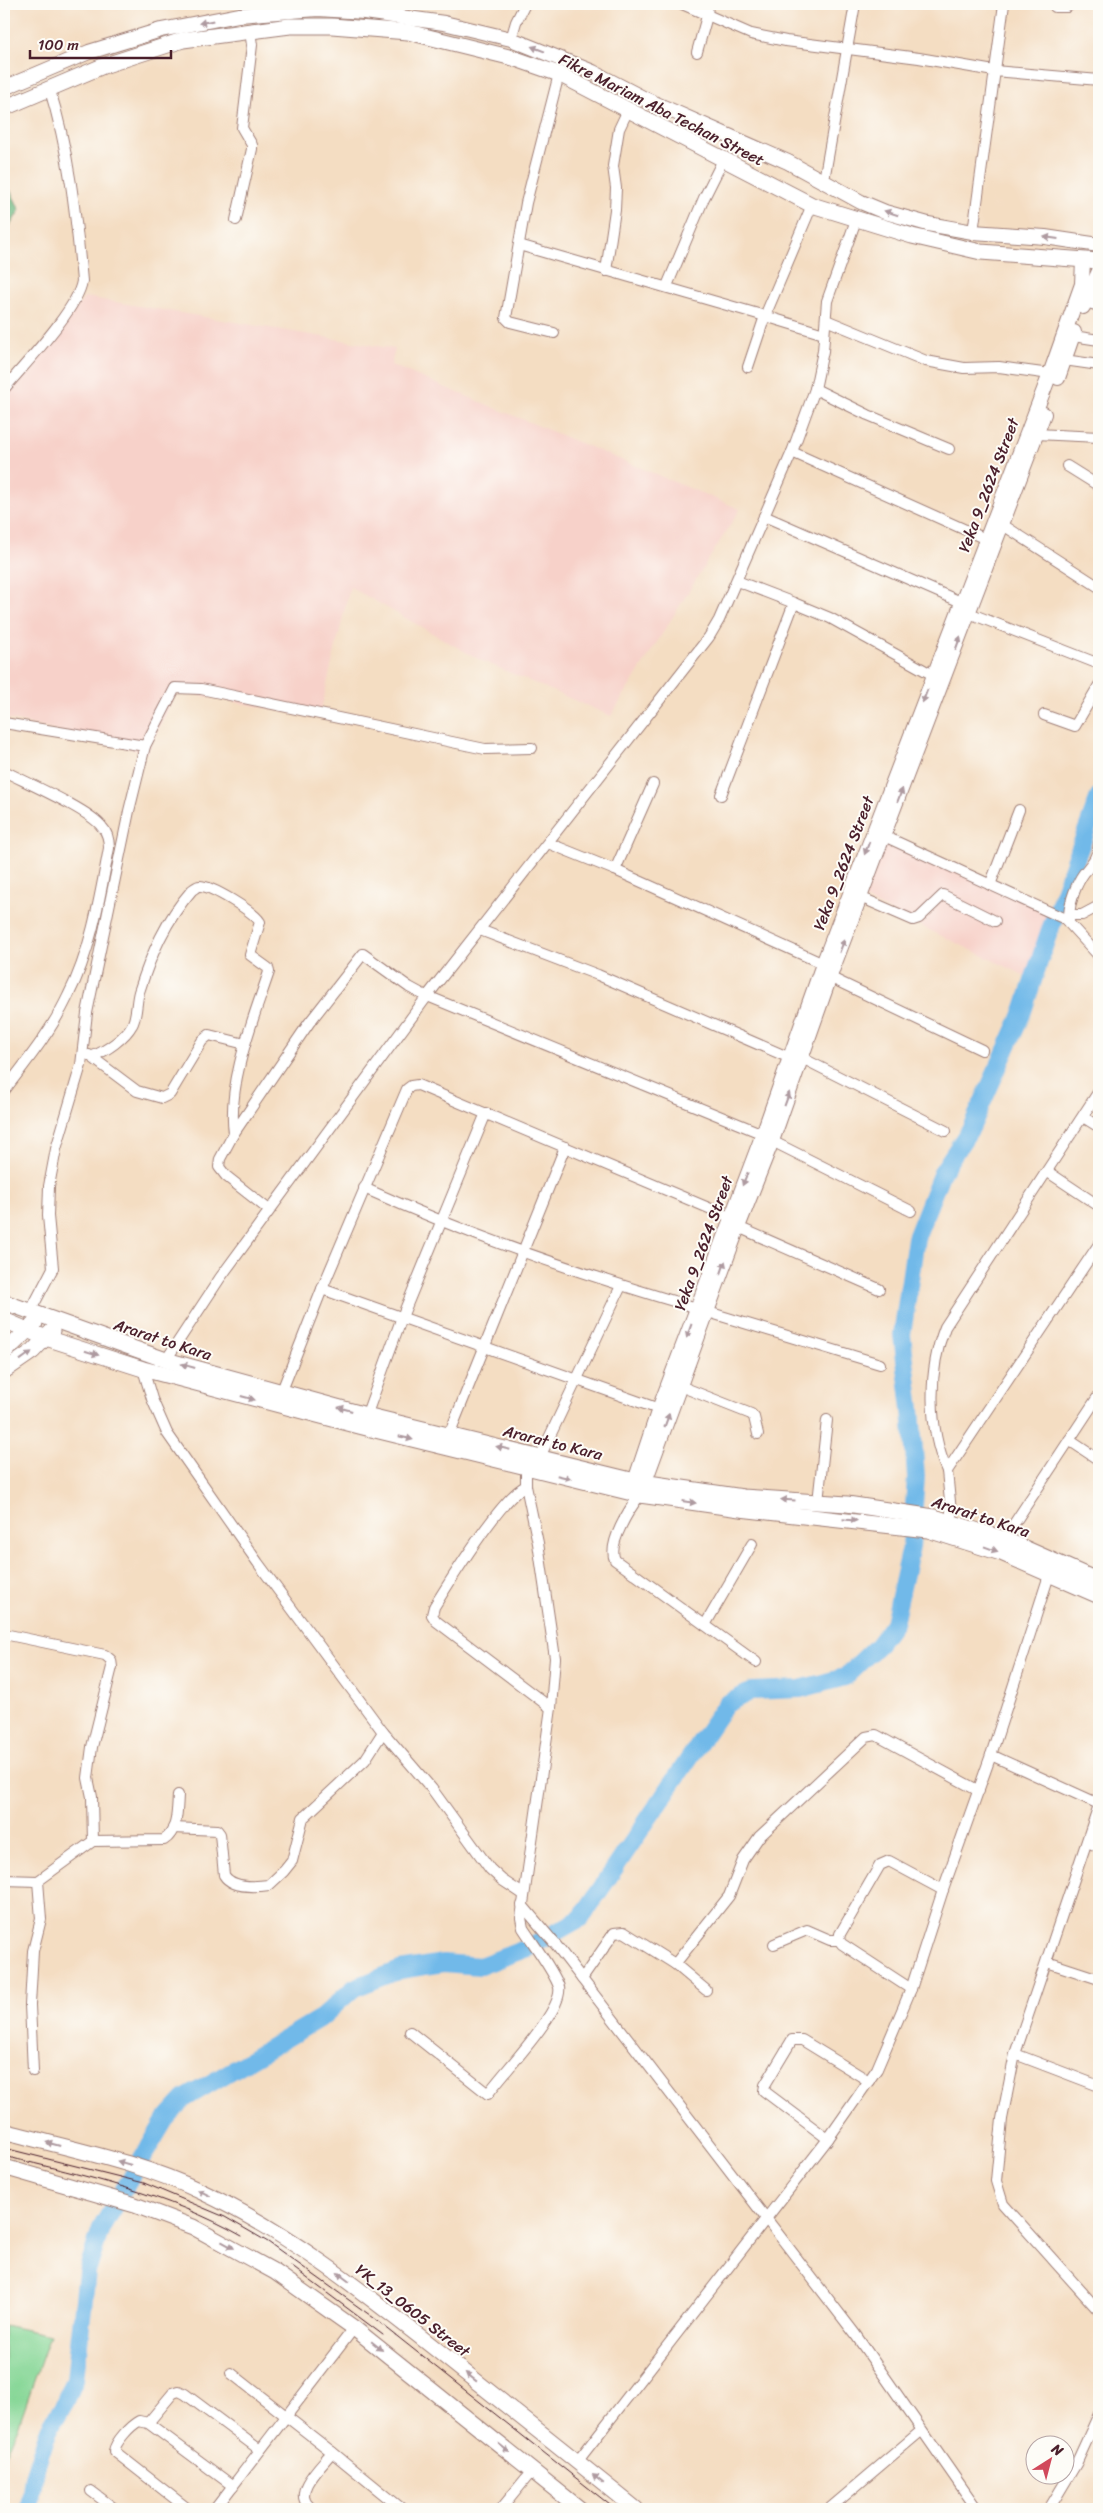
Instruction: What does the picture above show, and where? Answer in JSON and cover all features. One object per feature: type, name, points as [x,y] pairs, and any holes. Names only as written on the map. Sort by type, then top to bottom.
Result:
[{"type":"main road","points":[[4,88],[89,52],[161,30],[238,10],[289,18],[318,6],[444,23],[511,39],[593,72],[645,99],[824,180],[861,202],[885,212],[928,224],[973,232],[1045,236],[1099,245]]},
{"type":"main road","name":"Fikre Mariam Aba Techan Street","points":[[4,108],[49,87],[161,46],[183,40],[250,31],[289,18],[332,26],[408,32],[513,58],[559,74],[669,129],[724,160],[812,205],[856,220],[981,252],[1099,261]]},
{"type":"main road","name":"Yeka 9_2624 Street","points":[[636,1492],[653,1444],[680,1386],[703,1310],[734,1222],[768,1137],[933,675],[1003,525],[1073,336],[1085,302],[1086,286],[1083,260]]},
{"type":"main road","name":"Yeka 9_2624 Street","points":[[827,971],[860,897],[884,836],[1009,476],[1086,286],[1099,271]]},
{"type":"main road","name":"Ararat to Kara","points":[[4,1302],[166,1360],[282,1393],[365,1421],[526,1469],[636,1492],[904,1519]]},
{"type":"main road","name":"Yeka 9_2624 Street","points":[[653,1444],[659,1409],[703,1310]]},
{"type":"main road","points":[[4,1352],[29,1329],[36,1314]]},
{"type":"main road","name":"Ararat to Kara","points":[[4,1320],[29,1329],[46,1338],[143,1369],[365,1421],[449,1435],[540,1456],[636,1492]]},
{"type":"main road","points":[[6,1373],[33,1351],[60,1323]]},
{"type":"main road","name":"Ararat to Kara","points":[[742,1503],[818,1502],[958,1528],[1004,1539],[1099,1596]]},
{"type":"main road","name":"Ararat to Kara","points":[[958,1528],[1052,1567],[1099,1581]]},
{"type":"main road","name":"YK_13_0605 Street","points":[[4,2132],[101,2156],[148,2170],[202,2191],[265,2226],[321,2261],[391,2314],[636,2509]]},
{"type":"main road","points":[[4,2167],[136,2205],[193,2227],[275,2272],[354,2328],[580,2509]]},
{"type":"street","points":[[511,39],[516,22],[525,4]]},
{"type":"street","points":[[682,4],[751,34],[994,71],[1099,80]]},
{"type":"street","points":[[697,52],[707,16],[708,4]]},
{"type":"street","points":[[824,180],[849,48],[855,4]]},
{"type":"street","points":[[973,232],[1004,4]]},
{"type":"street","points":[[1054,7],[1067,7],[1071,4]]},
{"type":"street","points":[[236,220],[252,149],[252,145],[242,128],[252,45],[250,31]]},
{"type":"street","points":[[554,333],[510,322],[506,318],[526,203],[559,74]]},
{"type":"street","points":[[4,389],[73,304],[81,290],[82,281],[76,212],[59,118],[49,87]]},
{"type":"street","points":[[606,271],[616,188],[613,166],[619,129],[628,110]]},
{"type":"street","points":[[667,286],[704,198],[724,160]]},
{"type":"street","points":[[748,367],[765,316],[812,205]]},
{"type":"street","points":[[166,1360],[220,1278],[368,1080],[428,995],[709,637],[737,581],[792,452],[815,388],[827,302],[856,220]]},
{"type":"street","points":[[519,245],[606,271],[667,286],[824,334]]},
{"type":"street","points":[[1085,302],[1099,306]]},
{"type":"street","points":[[826,320],[926,361],[964,368],[999,367],[1050,374]]},
{"type":"street","points":[[1073,336],[1099,340]]},
{"type":"street","points":[[1064,360],[1099,365]]},
{"type":"street","points":[[815,388],[868,415],[949,449]]},
{"type":"street","points":[[1036,434],[1099,437]]},
{"type":"street","points":[[792,452],[988,540]]},
{"type":"street","points":[[1067,466],[1099,486]]},
{"type":"street","points":[[764,516],[965,607],[1099,664]]},
{"type":"street","points":[[1003,525],[1099,587]]},
{"type":"street","points":[[737,581],[830,618],[933,675]]},
{"type":"street","points":[[721,795],[794,603]]},
{"type":"street","points":[[1044,715],[1075,726],[1099,685]]},
{"type":"street","points":[[36,1314],[53,1268],[48,1216],[49,1186],[56,1148],[88,1055],[87,1012],[102,936],[145,746],[175,688],[201,689],[485,749],[532,748]]},
{"type":"street","points":[[4,723],[145,746]]},
{"type":"street","points":[[4,771],[87,815],[102,826],[109,838],[110,848],[97,910],[69,995],[58,1016],[4,1091]]},
{"type":"street","points":[[615,870],[653,784]]},
{"type":"street","points":[[990,885],[1019,810]]},
{"type":"street","points":[[884,836],[1043,909],[1064,916],[1082,915],[1099,906]]},
{"type":"street","points":[[548,843],[615,870],[827,971],[982,1050]]},
{"type":"street","points":[[1064,916],[1083,874],[1097,856],[1099,844]]},
{"type":"street","points":[[88,1055],[119,1039],[134,1023],[136,1003],[148,963],[166,925],[177,907],[192,890],[198,886],[206,887],[247,909],[256,916],[260,922],[250,955],[268,968],[245,1044],[234,1098],[232,1118],[234,1133]]},
{"type":"street","points":[[860,897],[913,920],[919,918],[943,895],[996,921]]},
{"type":"street","points":[[1064,916],[1099,956]]},
{"type":"street","points":[[480,930],[598,975],[796,1058],[946,1131]]},
{"type":"street","points":[[269,1210],[226,1176],[219,1167],[220,1159],[234,1133],[309,1023],[360,955],[365,955],[409,987],[483,1020],[768,1137],[911,1211]]},
{"type":"street","points":[[88,1055],[138,1091],[162,1098],[170,1094],[202,1041],[209,1035],[245,1044]]},
{"type":"street","points":[[282,1393],[364,1188],[407,1089],[411,1086],[418,1085],[565,1147],[879,1289]]},
{"type":"street","points":[[958,1528],[947,1471],[941,1458],[936,1429],[933,1388],[936,1358],[943,1334],[1099,1091]]},
{"type":"street","points":[[365,1421],[402,1317],[486,1113]]},
{"type":"street","points":[[1083,1116],[1099,1127]]},
{"type":"street","points":[[449,1435],[565,1147]]},
{"type":"street","points":[[1048,1172],[1099,1206]]},
{"type":"street","points":[[364,1188],[440,1222],[521,1253],[621,1286],[880,1364]]},
{"type":"street","points":[[947,1471],[1099,1244]]},
{"type":"street","points":[[540,1456],[621,1286]]},
{"type":"street","points":[[322,1289],[483,1348],[659,1409]]},
{"type":"street","points":[[143,1369],[152,1399],[167,1433],[258,1563],[383,1732],[432,1789],[490,1869],[502,1880],[523,1894]]},
{"type":"street","points":[[680,1386],[751,1414],[754,1417],[758,1434]]},
{"type":"street","points":[[1004,1539],[1099,1395]]},
{"type":"street","points":[[818,1502],[827,1420]]},
{"type":"street","points":[[1069,1440],[1099,1460]]},
{"type":"street","points":[[410,2032],[488,2094],[534,2038],[558,2000],[558,1985],[523,1928],[523,1894],[551,1708],[554,1646],[538,1543],[526,1486],[526,1469]]},
{"type":"street","points":[[526,1486],[510,1496],[434,1607],[432,1615],[436,1621],[551,1708]]},
{"type":"street","points":[[636,1492],[624,1518],[612,1553],[616,1560],[756,1662]]},
{"type":"street","points":[[705,1624],[752,1544]]},
{"type":"street","points":[[578,2462],[828,2139],[877,2069],[911,1989],[992,1755],[1052,1567]]},
{"type":"street","points":[[4,1634],[105,1656],[111,1660],[110,1678],[92,1747],[88,1778],[92,1797],[93,1841]]},
{"type":"street","points":[[173,1828],[217,1830],[220,1834],[224,1875],[227,1880],[233,1884],[269,1884],[292,1861],[304,1818],[365,1760],[383,1732]]},
{"type":"street","points":[[675,1964],[729,1896],[743,1860],[759,1836],[866,1737],[876,1735],[979,1791]]},
{"type":"street","points":[[992,1755],[1099,1804],[1015,2054],[1002,2119],[996,2181],[998,2193],[1003,2204],[1099,2311]]},
{"type":"street","points":[[4,1880],[38,1881],[93,1841],[164,1840],[169,1837],[173,1828],[178,1795]]},
{"type":"street","points":[[1087,1842],[1099,1847]]},
{"type":"street","points":[[839,1940],[840,1934],[884,1862],[889,1861],[944,1890]]},
{"type":"street","points":[[33,2071],[30,2005],[33,1951],[41,1919],[38,1881]]},
{"type":"street","points":[[522,1905],[556,1944],[855,2334],[977,2509]]},
{"type":"street","points":[[774,1944],[807,1930],[830,1940],[839,1940],[911,1989]]},
{"type":"street","points":[[582,1979],[618,1932],[624,1932],[675,1964],[706,1990]]},
{"type":"street","points":[[1046,1962],[1099,1979]]},
{"type":"street","points":[[828,2139],[764,2091],[765,2085],[792,2040],[802,2040],[869,2081]]},
{"type":"street","points":[[1015,2054],[1099,2086]]},
{"type":"street","points":[[215,2509],[354,2328]]},
{"type":"street","points":[[231,2373],[287,2415],[301,2429],[402,2509]]},
{"type":"street","points":[[148,2423],[173,2393],[179,2391],[260,2450]]},
{"type":"street","points":[[1050,2509],[1076,2464],[1099,2414]]},
{"type":"street","points":[[188,2509],[114,2451],[115,2446],[134,2424],[139,2421],[148,2423],[233,2486]]},
{"type":"street","points":[[830,2509],[921,2431]]},
{"type":"street","points":[[310,2508],[305,2502],[303,2495],[304,2487],[332,2452]]},
{"type":"street","points":[[500,2509],[532,2471]]},
{"type":"street","points":[[91,2491],[115,2509]]},
{"type":"shaded area","points":[[85,297],[395,349],[391,365],[740,509],[611,716],[480,660],[350,587],[319,718],[177,691],[147,753],[4,718],[4,399]]},
{"type":"shaded area","points":[[884,836],[1058,915],[1034,980],[860,897]]},
{"type":"green space","points":[[4,163],[7,184],[20,210],[4,235]]},
{"type":"green space","points":[[4,2325],[50,2335],[18,2427],[4,2459]]},
{"type":"waterway","points":[[29,2509],[33,2477],[49,2429],[66,2401],[75,2379],[87,2272],[101,2228],[165,2120],[184,2099],[322,2017],[354,1988],[400,1970],[443,1963],[480,1966],[530,1947],[581,1918],[726,1704],[752,1691],[800,1689],[845,1677],[877,1646],[894,1623],[911,1547],[916,1477],[911,1409],[902,1335],[916,1238],[942,1172],[971,1128],[1022,1014],[1047,938],[1099,796]]},
{"type":"tram line","points":[[4,2148],[144,2183],[225,2217],[268,2242],[374,2318],[615,2509]]},
{"type":"tram line","points":[[4,2156],[96,2179],[156,2198],[214,2221],[242,2236]]},
{"type":"tram line","points":[[291,2266],[383,2335]]}]
